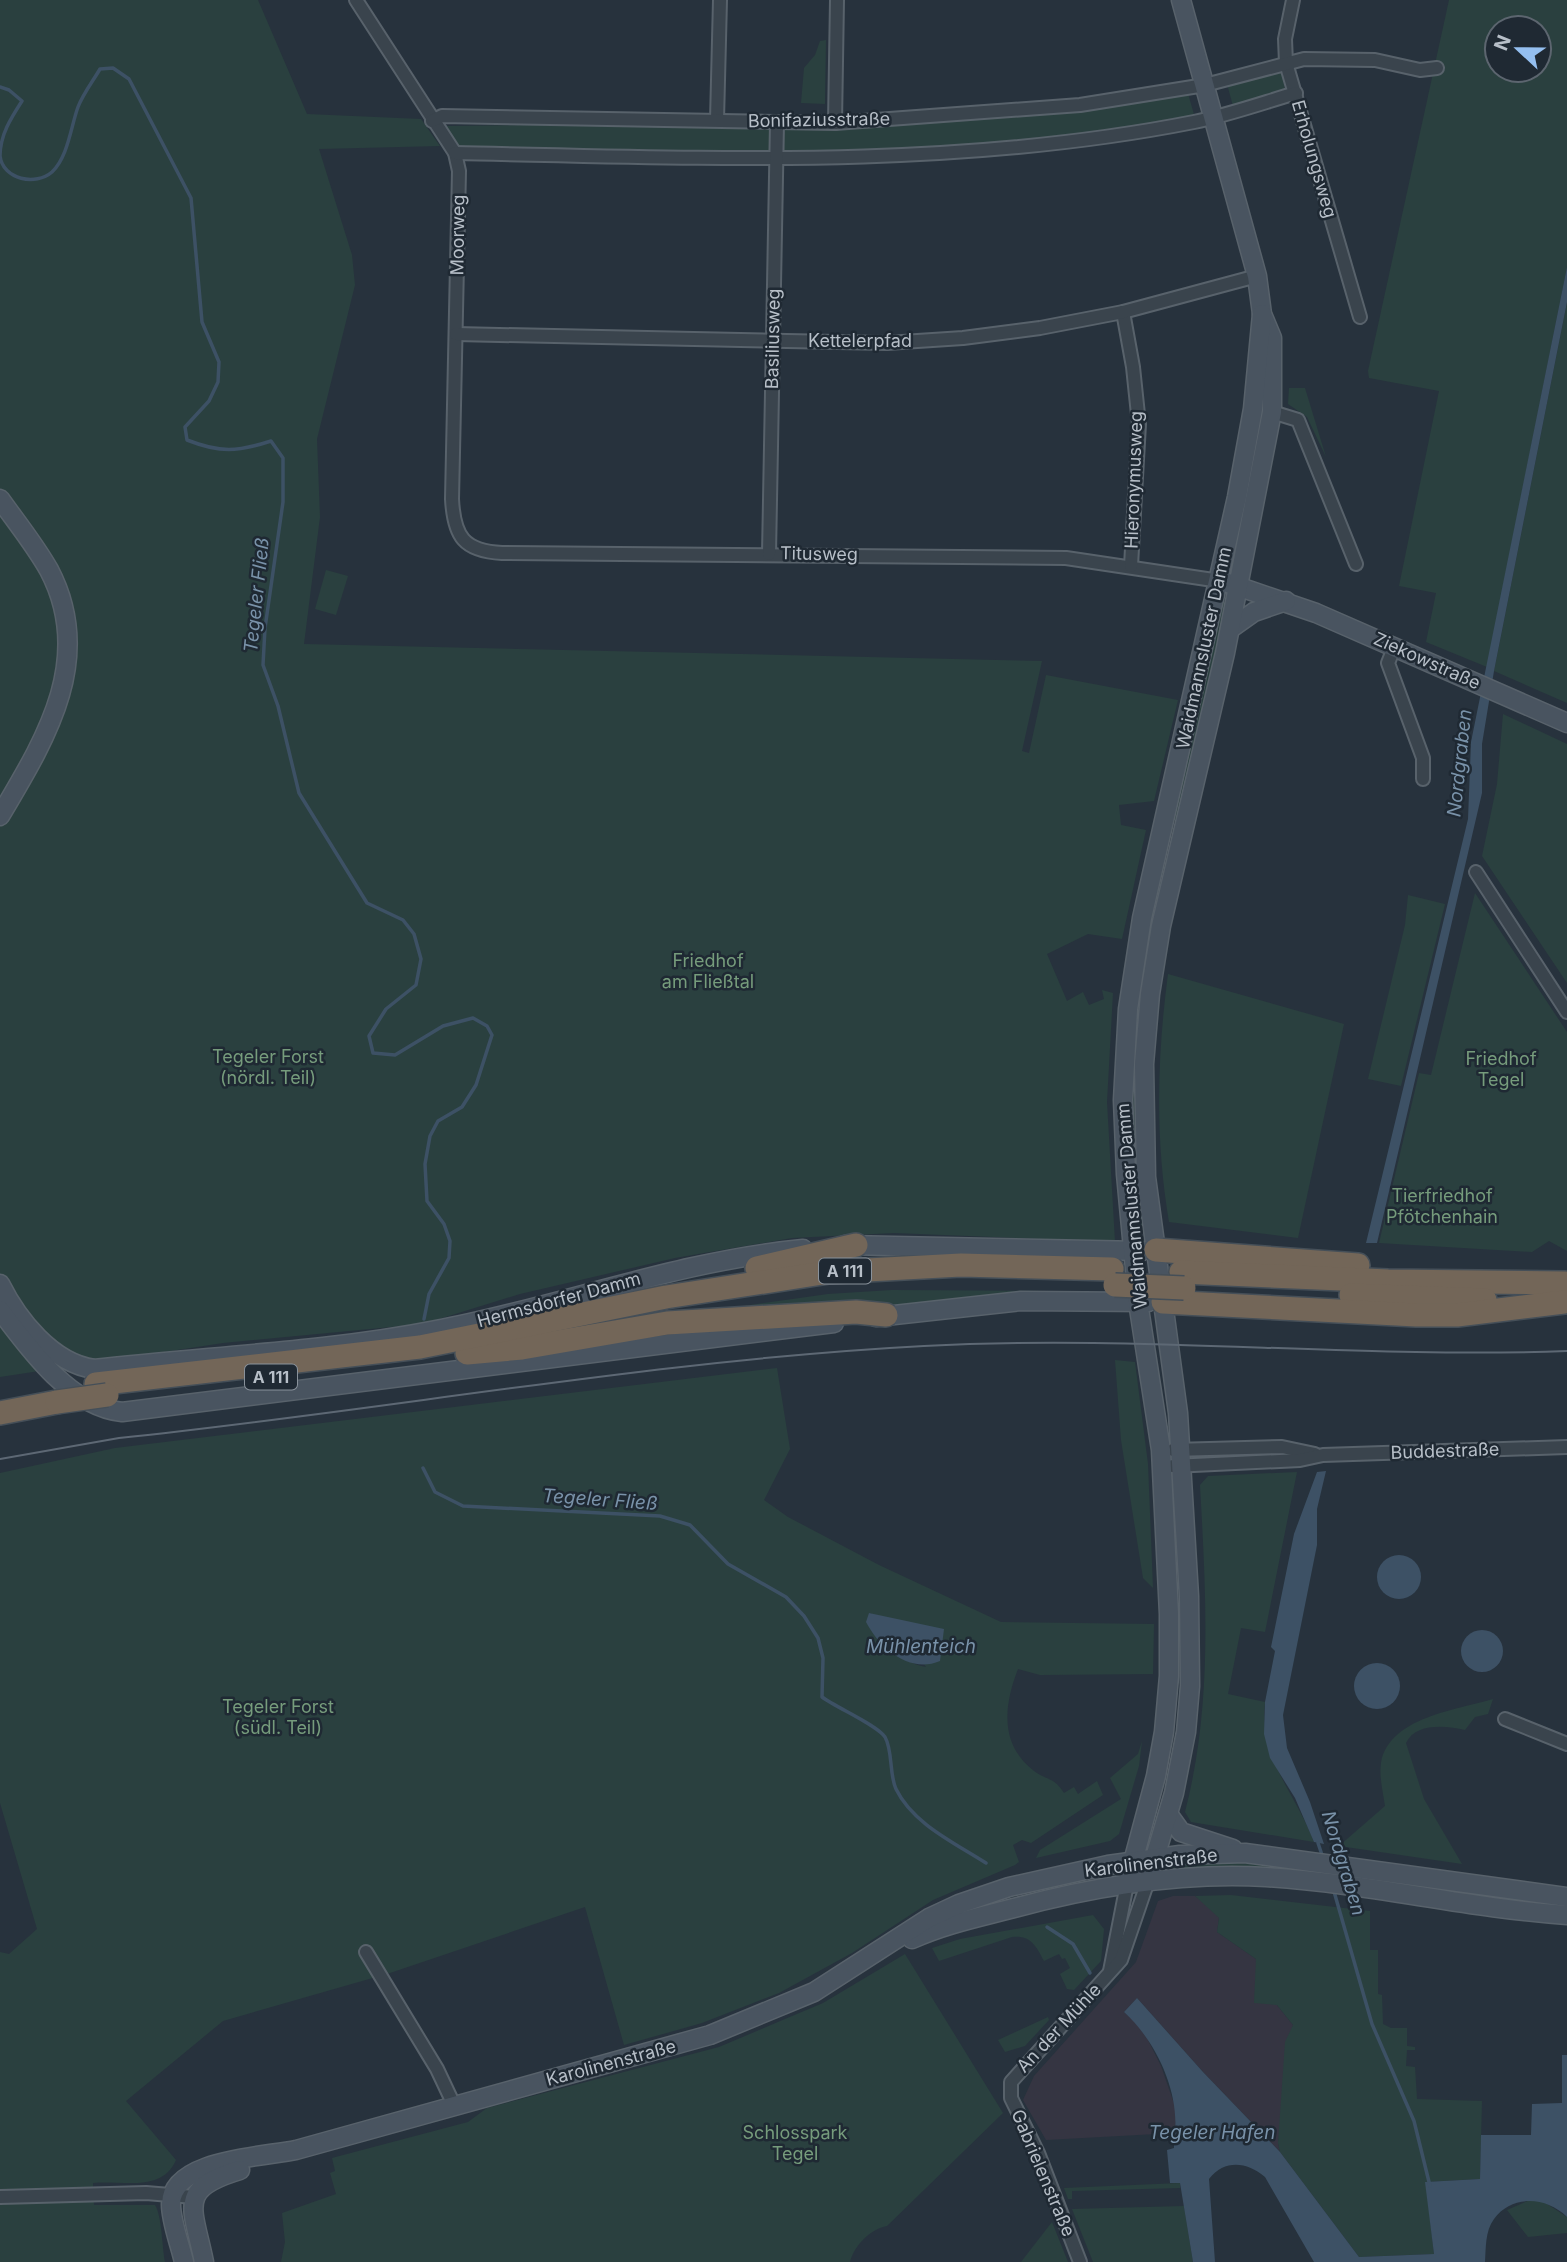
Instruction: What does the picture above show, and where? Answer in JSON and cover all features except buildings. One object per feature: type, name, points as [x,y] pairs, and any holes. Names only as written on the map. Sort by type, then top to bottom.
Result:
[{"type":"highway","points":[[581,1316],[634,1294],[856,1245]]},
{"type":"highway","points":[[1156,1251],[1461,1270],[1535,1283]]},
{"type":"highway","name":"A 111","points":[[0,1401],[420,1347],[751,1282],[829,1272],[961,1265],[1114,1277],[1565,1296]]},
{"type":"highway","name":"A 111","points":[[101,1389],[362,1368],[467,1353],[687,1308],[825,1287],[947,1280],[1114,1277]]},
{"type":"highway","name":"A 111","points":[[1182,1280],[1535,1283],[1565,1296]]},
{"type":"highway","points":[[1163,1302],[1416,1315],[1482,1313],[1565,1296]]},
{"type":"highway","points":[[467,1353],[522,1348],[667,1323],[783,1319],[856,1312],[886,1315]]},
{"type":"highway","name":"A 111","points":[[0,1413],[52,1396]]},
{"type":"main road","name":"Waidmannsluster Damm","points":[[1127,1884],[1156,1776],[1167,1708],[1169,1614],[1162,1458],[1132,1251],[1123,1100],[1131,982],[1220,582],[1253,409],[1262,314],[1257,276],[1181,0]]},
{"type":"main road","name":"Waidmannsluster Damm","points":[[1149,1881],[1168,1814],[1186,1732],[1190,1686],[1189,1579],[1182,1457],[1146,1177],[1143,1111],[1150,994],[1161,926],[1230,629],[1272,412],[1272,338],[1262,314]]},
{"type":"main road","points":[[1253,409],[1272,412]]},
{"type":"main road","points":[[0,499],[50,572],[63,606],[68,640],[68,665],[60,704],[44,739],[0,816]]},
{"type":"main road","name":"Ziekowstraße","points":[[1220,582],[1286,601],[1567,723]]},
{"type":"main road","points":[[1230,629],[1254,612],[1286,601]]},
{"type":"main road","name":"Hermsdorfer Damm","points":[[0,1284],[15,1310],[54,1353],[77,1367],[94,1369],[399,1337],[489,1320],[717,1260],[770,1252],[856,1245],[1156,1251]]},
{"type":"main road","points":[[0,1310],[45,1362],[87,1403],[122,1412],[886,1315],[1021,1301],[1163,1302]]},
{"type":"main road","points":[[1168,1814],[1181,1832],[1245,1853]]},
{"type":"main road","name":"Karolinenstraße","points":[[841,1976],[929,1918],[1001,1890],[1029,1882],[1155,1859],[1245,1853],[1567,1897]]},
{"type":"main road","name":"Karolinenstraße","points":[[194,2197],[198,2189],[212,2180],[296,2150],[710,2035],[789,2004],[926,1933],[1044,1901],[1149,1881],[1230,1876],[1318,1883],[1510,1910],[1567,1915]]},
{"type":"main road","name":"Karolinenstraße","points":[[173,2194],[179,2181],[205,2168],[254,2156],[296,2150]]},
{"type":"main road","points":[[173,2194],[171,2206],[184,2262]]},
{"type":"main road","points":[[194,2197],[193,2212],[204,2262]]},
{"type":"street","name":"Moorweg","points":[[356,0],[455,153],[459,171],[452,499]]},
{"type":"street","points":[[717,120],[720,0]]},
{"type":"street","points":[[835,123],[837,0]]},
{"type":"street","name":"Erholungsweg","points":[[1293,0],[1285,38],[1286,63],[1360,317]]},
{"type":"street","name":"Bonifaziusstraße","points":[[432,121],[442,116],[835,123],[1080,106],[1205,85],[1286,63],[1336,58],[1375,60],[1420,71],[1437,68]]},
{"type":"street","name":"Bonifaziusstraße","points":[[455,153],[776,160],[998,150],[1115,135],[1213,116],[1296,93]]},
{"type":"street","name":"Basiliusweg","points":[[769,554],[777,123]]},
{"type":"street","name":"Kettelerpfad","points":[[456,334],[887,343],[963,338],[1040,328],[1123,312],[1257,276]]},
{"type":"street","name":"Hieronymusweg","points":[[1123,312],[1133,366],[1139,424],[1131,566]]},
{"type":"street","points":[[1272,412],[1298,420],[1356,564]]},
{"type":"street","name":"Titusweg","points":[[452,499],[453,514],[460,537],[483,552],[1066,558],[1131,566],[1220,582]]},
{"type":"street","points":[[1394,648],[1388,663],[1423,758],[1423,779]]},
{"type":"street","points":[[1476,872],[1567,1012]]},
{"type":"street","name":"Buddestraße","points":[[1162,1458],[1300,1460],[1323,1455],[1567,1447]]},
{"type":"street","points":[[1505,1719],[1567,1744]]},
{"type":"street","name":"An der Mühle","points":[[1011,2082],[1109,1975],[1128,1944],[1149,1881]]},
{"type":"street","name":"An der Mühle","points":[[1109,1975],[1127,1884]]},
{"type":"street","points":[[366,1952],[437,2069],[454,2105]]},
{"type":"street","name":"Gabrielenstraße","points":[[1011,2082],[1011,2098],[1038,2154],[1080,2262]]},
{"type":"street","points":[[0,2197],[173,2194],[194,2197]]},
{"type":"shaded area","points":[[1173,1896],[1195,1896],[1214,1911],[1219,1918],[1217,1932],[1256,1959],[1277,2005],[1293,2025],[1278,2143],[1280,2152],[1137,1998],[1124,2012],[1142,2028],[1161,2066],[1177,2112],[1175,2133],[1046,2140],[1023,2100],[1034,2076],[1136,1962],[1158,1901]]},
{"type":"green space","points":[[0,0],[258,0],[307,114],[421,119],[440,146],[319,149],[352,255],[355,285],[317,439],[320,517],[304,644],[1042,661],[1022,751],[1029,753],[1046,675],[1178,700],[1154,801],[1119,805],[1121,825],[1146,830],[1122,939],[1088,934],[1047,954],[1067,1001],[1083,992],[1089,1005],[1104,999],[1102,990],[1113,993],[1107,1102],[1115,1242],[894,1233],[792,1238],[675,1258],[520,1294],[423,1324],[223,1343],[0,1377]]},
{"type":"green space","points":[[1449,0],[1567,0],[1567,267],[1487,667],[1426,642],[1436,593],[1399,586],[1439,391],[1369,378],[1368,371]]},
{"type":"green space","points":[[826,40],[825,104],[801,103],[804,68],[815,55],[820,41]]},
{"type":"green space","points":[[1278,70],[1282,72],[1285,90],[1233,106],[1227,84]]},
{"type":"green space","points":[[1187,90],[1195,118],[997,147],[769,157],[460,148],[444,126],[718,123],[838,127]]},
{"type":"green space","points":[[1567,302],[1567,703],[1494,671]]},
{"type":"green space","points":[[1289,388],[1305,388],[1326,457],[1307,417],[1288,404]]},
{"type":"green space","points":[[326,570],[348,576],[336,615],[315,609]]},
{"type":"green space","points":[[1222,601],[1226,602],[1215,651],[1215,671],[1181,821],[1172,819]]},
{"type":"green space","points":[[1503,714],[1567,744],[1567,983],[1482,856],[1497,784]]},
{"type":"green space","name":"Friedhof Tegel","points":[[1475,893],[1567,1032],[1567,1251],[1549,1241],[1532,1252],[1379,1243],[1419,1073],[1431,1075]]},
{"type":"green space","points":[[1408,895],[1445,904],[1401,1086],[1368,1079],[1405,925]]},
{"type":"green space","points":[[1168,974],[1344,1024],[1298,1238],[1169,1222],[1161,1160],[1159,1098]]},
{"type":"green space","points":[[1134,1002],[1142,1003],[1146,1226],[1139,1226],[1129,1077]]},
{"type":"green space","points":[[892,1290],[1046,1293],[988,1296],[854,1310],[722,1309],[828,1294]]},
{"type":"green space","points":[[1115,1360],[1135,1362],[1148,1464],[1153,1588],[1143,1578],[1121,1440]]},
{"type":"green space","name":"Tegeler Forst (südl. Teil)","points":[[777,1368],[790,1449],[764,1500],[788,1517],[879,1565],[1001,1622],[1154,1624],[1153,1674],[1040,1675],[1018,1669],[1008,1710],[1010,1736],[1015,1749],[1034,1771],[1053,1781],[1064,1793],[1074,1787],[1078,1794],[1097,1781],[1103,1795],[1031,1843],[1022,1840],[1013,1845],[1019,1862],[1015,1865],[933,1900],[852,1953],[779,1993],[702,2023],[624,2045],[585,1907],[390,1973],[223,2021],[126,2101],[176,2160],[170,2170],[161,2177],[140,2183],[93,2183],[94,2205],[155,2205],[165,2262],[0,2262],[0,1952],[9,1954],[37,1929],[0,1803],[0,1473],[115,1448]],"holes":[[[869,1613],[892,1620],[926,1667],[899,1654]]]},
{"type":"green space","points":[[1297,1472],[1265,1632],[1241,1628],[1228,1694],[1265,1702],[1267,1741],[1280,1775],[1314,1842],[1191,1822],[1185,1812],[1194,1771],[1204,1690],[1205,1608],[1200,1485],[1208,1476]]},
{"type":"green space","points":[[1493,1699],[1488,1714],[1475,1717],[1465,1730],[1432,1727],[1417,1732],[1406,1743],[1424,1799],[1462,1864],[1339,1846],[1385,1806],[1381,1763],[1387,1747],[1397,1735],[1426,1718]]},
{"type":"green space","points":[[1142,1741],[1139,1766],[1119,1834],[1110,1841],[1036,1858],[1040,1850],[1121,1799],[1110,1778],[1138,1754]]},
{"type":"green space","points":[[1200,1859],[1314,1870],[1316,1874],[1172,1871],[1174,1862]]},
{"type":"green space","points":[[1231,1895],[1370,1911],[1370,1950],[1378,1950],[1378,1994],[1382,1995],[1383,2024],[1391,2028],[1407,2028],[1407,2046],[1415,2047],[1415,2050],[1407,2050],[1406,2066],[1415,2067],[1417,2099],[1482,2101],[1480,2179],[1426,2182],[1434,2254],[1359,2257],[1280,2152],[1278,2143],[1285,2042],[1293,2025],[1277,2005],[1254,2003],[1256,1959],[1217,1932],[1219,1918],[1195,1896]]},
{"type":"green space","points":[[1093,1915],[1104,1929],[1101,1961],[1074,1990],[1067,1989],[1060,1974],[1070,1968],[1065,1958],[1062,1959],[1059,1954],[1044,1961],[1035,1946],[1024,1938],[1012,1937],[939,1961],[932,1948],[960,1939]]},
{"type":"green space","name":"Schlosspark Tegel","points":[[905,1954],[1003,2113],[887,2226],[864,2239],[850,2262],[281,2262],[285,2242],[282,2213],[336,2194],[330,2173],[335,2171],[332,2158],[468,2122],[487,2108],[719,2047],[823,2003]]},
{"type":"green space","points":[[1048,2017],[1049,2020],[1025,2046],[1005,2052],[998,2040]]},
{"type":"green space","points":[[1180,2183],[1180,2188],[1072,2191],[1072,2199],[1068,2199],[1064,2188]]},
{"type":"green space","points":[[1532,2199],[1544,2202],[1567,2217],[1567,2233],[1528,2237],[1507,2210]]},
{"type":"green space","points":[[1184,2206],[1193,2262],[1093,2262],[1072,2209]]},
{"type":"green space","points":[[1052,2222],[1068,2262],[1021,2262]]},
{"type":"water","points":[[1567,267],[1567,302],[1482,744],[1482,793],[1377,1243],[1366,1243],[1468,819],[1471,742]]},
{"type":"water","points":[[1326,1471],[1317,1509],[1317,1545],[1283,1715],[1287,1748],[1324,1844],[1314,1842],[1295,1798],[1270,1758],[1264,1734],[1265,1702],[1275,1651],[1271,1647],[1294,1534],[1317,1472]]},
{"type":"water","points":[[1399,1555],[1414,1562],[1421,1577],[1414,1592],[1399,1599],[1384,1592],[1377,1577],[1384,1562]]},
{"type":"water","name":"Mühlenteich","points":[[869,1613],[944,1629],[940,1661],[918,1664],[897,1657],[872,1632],[866,1622]]},
{"type":"water","points":[[1482,1630],[1497,1636],[1503,1651],[1497,1666],[1482,1672],[1467,1666],[1461,1651],[1467,1636]]},
{"type":"water","points":[[1377,1663],[1393,1670],[1400,1686],[1393,1702],[1377,1709],[1361,1702],[1354,1686],[1361,1670]]},
{"type":"water","name":"Tegeler Hafen","points":[[1137,1998],[1280,2152],[1359,2257],[1434,2254],[1425,2182],[1480,2179],[1481,2135],[1531,2135],[1532,2104],[1562,2103],[1562,2055],[1567,2055],[1567,2217],[1550,2205],[1540,2202],[1510,2205],[1501,2211],[1491,2224],[1486,2240],[1485,2262],[1314,2262],[1265,2177],[1251,2168],[1236,2165],[1222,2168],[1209,2179],[1215,2262],[1193,2262],[1180,2183],[1170,2183],[1167,2150],[1174,2148],[1174,2138],[1169,2134],[1175,2132],[1175,2116],[1169,2083],[1155,2051],[1124,2012]]},
{"type":"waterway","name":"Tegeler Fließ","points":[[0,87],[9,90],[22,101],[4,134],[0,148],[2,164],[7,171],[21,178],[38,179],[52,172],[62,158],[78,107],[100,69],[113,68],[129,79],[191,198],[202,322],[219,362],[218,382],[209,401],[185,427],[187,440],[219,449],[248,447],[271,441],[283,458],[283,502],[265,628],[263,665],[278,706],[299,793],[367,903],[403,920],[414,934],[421,959],[416,985],[386,1009],[369,1036],[373,1053],[395,1055],[443,1026],[473,1018],[487,1026],[492,1035],[476,1085],[462,1107],[438,1121],[430,1136],[425,1164],[427,1201],[444,1224],[450,1241],[449,1258],[429,1294],[424,1319]]},
{"type":"waterway","name":"Tegeler Fließ","points":[[423,1468],[435,1492],[463,1506],[660,1516],[690,1525],[728,1564],[786,1597],[804,1616],[818,1638],[823,1658],[822,1697],[881,1732],[889,1749],[894,1783],[903,1801],[936,1832],[986,1863]]},
{"type":"waterway","name":"Nordgraben","points":[[1318,1843],[1323,1858]]},
{"type":"waterway","name":"Nordgraben","points":[[1333,1888],[1372,2024],[1414,2121],[1430,2186]]},
{"type":"waterway","name":"Tegeler Fließ","points":[[1047,1927],[1073,1944],[1090,1973]]},
{"type":"tram line","points":[[0,1459],[119,1438],[622,1374],[723,1362],[924,1346],[1085,1343],[1406,1352],[1567,1351]]},
{"type":"park label","name":"Friedhof am Fließtal","points":[[708,971]]},
{"type":"park label","name":"Tegeler Forst (nördl. Teil)","points":[[268,1067]]},
{"type":"park label","name":"Tierfriedhof Pfötchenhain","points":[[1442,1206]]}]
